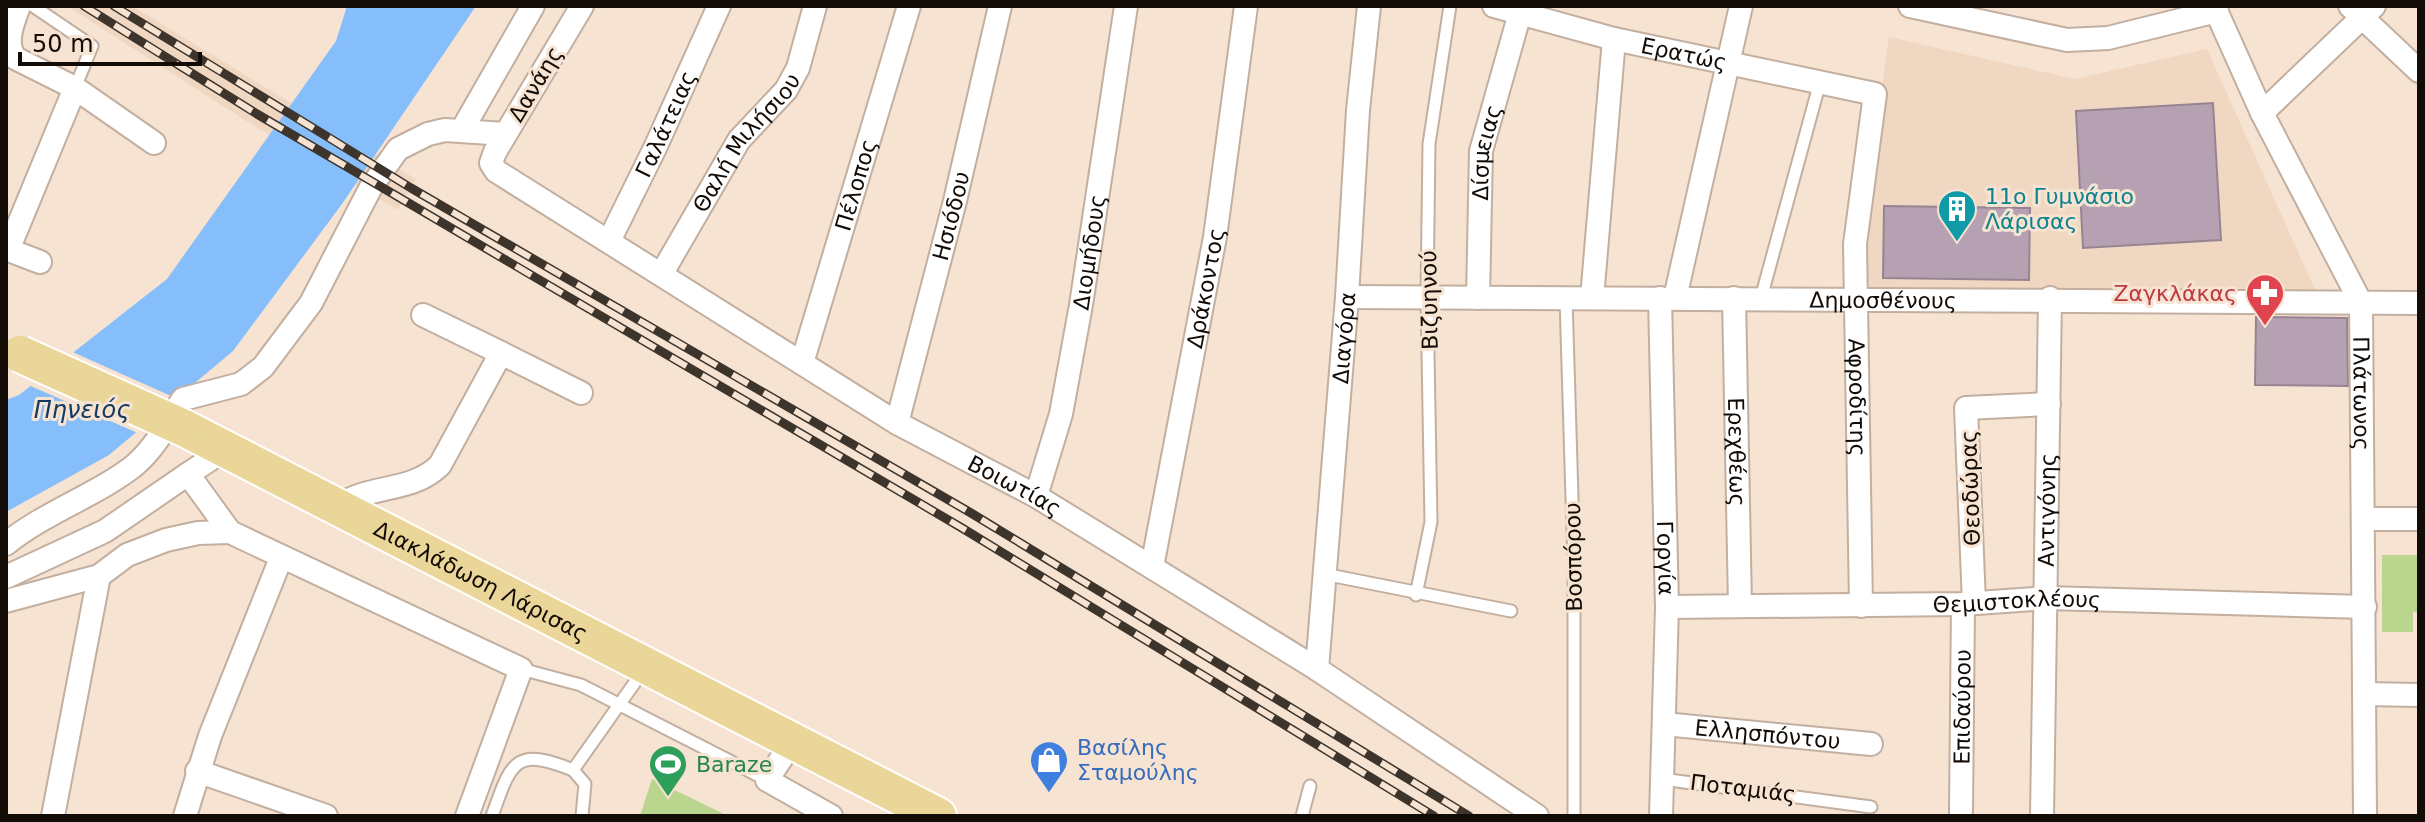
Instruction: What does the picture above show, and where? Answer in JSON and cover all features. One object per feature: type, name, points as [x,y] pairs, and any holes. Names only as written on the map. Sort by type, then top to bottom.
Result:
[{"type":"main road","name":"Διακλάδωση Λάρισας","points":[[11,350],[226,449],[938,816]]},
{"type":"street","points":[[19,6],[10,50],[15,58],[75,88],[154,143]]},
{"type":"street","points":[[462,130],[533,6]]},
{"type":"street","name":"Δανάης","points":[[491,163],[505,134],[582,6]]},
{"type":"street","name":"Γαλάτειας","points":[[609,241],[719,6]]},
{"type":"street","name":"Θαλή Μιλήσιου","points":[[662,273],[739,140],[786,90],[798,68],[815,6]]},
{"type":"street","name":"Πέλοπος","points":[[802,363],[909,6]]},
{"type":"street","name":"Ησιόδου","points":[[897,423],[955,201],[1000,6]]},
{"type":"street","name":"Διομήδους","points":[[1036,496],[1061,414],[1081,305],[1126,6]]},
{"type":"street","name":"Δράκοντος","points":[[1152,567],[1212,252],[1246,6]]},
{"type":"street","name":"Διαγόρα","points":[[1317,669],[1347,297],[1358,110],[1369,6]]},
{"type":"street","name":"Ερατώς","points":[[1494,6],[1614,39],[1875,94]]},
{"type":"street","name":"Γοργία","points":[[1661,816],[1667,607],[1667,298],[1741,6]]},
{"type":"street","points":[[1910,6],[2067,40],[2108,38],[2215,8]]},
{"type":"street","name":"Πλάτωνος","points":[[2215,8],[2262,113],[2361,303],[2365,816]]},
{"type":"street","points":[[2262,113],[2362,10],[2419,71]]},
{"type":"street","name":"Δίσμειας","points":[[1478,298],[1481,151],[1520,13]]},
{"type":"street","points":[[1592,298],[1614,39]]},
{"type":"street","points":[[40,262],[7,250],[75,88]]},
{"type":"street","name":"Αφροδίτης","points":[[1861,606],[1854,298],[1858,205],[1875,94]]},
{"type":"street","points":[[6,544],[49,514],[134,465],[150,450],[183,399],[241,384],[263,367],[311,303],[371,187],[398,149],[428,134],[462,130],[505,134]]},
{"type":"street","name":"Βοιωτίας","points":[[491,163],[499,174],[662,273],[897,423],[1036,496],[1317,669],[1537,816]]},
{"type":"street","name":"Δημοσθένους","points":[[1347,297],[2050,298],[2419,303]]},
{"type":"street","name":"Ερεχθέως","points":[[1734,298],[1740,606]]},
{"type":"street","name":"Αντιγόνης","points":[[2042,816],[2050,298]]},
{"type":"street","points":[[423,315],[581,393]]},
{"type":"street","points":[[338,506],[366,491],[415,483],[431,474],[440,465],[501,353]]},
{"type":"street","name":"Θεοδώρας","points":[[1968,604],[1966,408],[2049,404]]},
{"type":"street","points":[[6,577],[105,531],[226,449]]},
{"type":"street","points":[[188,474],[230,532],[521,669],[467,816]]},
{"type":"street","points":[[2363,519],[2419,519]]},
{"type":"street","points":[[6,601],[99,576],[127,555],[150,546],[198,533],[230,532]]},
{"type":"street","points":[[185,816],[197,771],[281,558]]},
{"type":"street","points":[[53,816],[99,576]]},
{"type":"street","name":"Θεμιστοκλέους","points":[[1667,607],[1968,604],[2047,598],[2365,607]]},
{"type":"street","name":"Επιδαύρου","points":[[1961,811],[1968,604]]},
{"type":"street","points":[[2364,694],[2419,695]]},
{"type":"street","name":"Ελλησπόντου","points":[[1664,724],[1871,744]]},
{"type":"street","points":[[793,741],[767,780],[820,813]]},
{"type":"street","points":[[197,771],[326,816]]},
{"type":"lane","points":[[33,6],[92,46],[75,88]]},
{"type":"lane","name":"Βιζυηνού","points":[[1416,595],[1431,522],[1427,297],[1429,144],[1450,6]]},
{"type":"lane","points":[[1761,298],[1820,82]]},
{"type":"lane","name":"Βοσπόρου","points":[[1566,298],[1574,564],[1574,816]]},
{"type":"lane","points":[[1323,574],[1416,595],[1511,611]]},
{"type":"lane","points":[[573,770],[647,665]]},
{"type":"lane","points":[[521,669],[560,677],[767,780]]},
{"type":"lane","points":[[492,816],[512,768],[524,759],[540,757],[573,770],[585,784],[582,816]]},
{"type":"lane","name":"Ποταμιάς","points":[[1662,779],[1871,807]]},
{"type":"lane","points":[[1302,816],[1310,786]]},
{"type":"shaded area","points":[[67,6],[132,6],[416,179],[398,210],[251,124]]},
{"type":"shaded area","points":[[1889,37],[2075,79],[2207,49],[2316,292],[2311,297],[1859,287],[1863,219]]},
{"type":"green space","points":[[2382,555],[2419,555],[2419,612],[2413,612],[2413,632],[2382,632]]},
{"type":"green space","name":"Baraze","points":[[652,779],[728,816],[640,816]]},
{"type":"water","name":"Πηνειός","points":[[347,6],[476,6],[342,204],[233,351],[109,455],[6,512],[6,400],[19,395],[167,279],[336,41]]},
{"type":"pier","points":[[68,350],[180,400],[140,434],[26,384]]},
{"type":"building","points":[[2213,103],[2221,240],[2083,248],[2076,111]]},
{"type":"building","name":"11ο Γυμνάσιο Λάρισας","points":[[1884,206],[2030,208],[2029,280],[1883,278]]},
{"type":"building","points":[[2256,317],[2347,318],[2348,386],[2255,385]]},
{"type":"railway","points":[[84,6],[257,114],[962,528],[1434,816]]},
{"type":"railway","points":[[114,6],[411,188],[971,513],[1469,816]]},
{"type":"place","name":"11ο Γυμνάσιο Λάρισας","points":[[1957,243]]},
{"type":"place","name":"Ζαγκλάκας","points":[[2265,327]]},
{"type":"place","name":"Βασίλης Σταμούλης","points":[[1049,794]]},
{"type":"place","name":"Baraze","points":[[668,798]]}]
